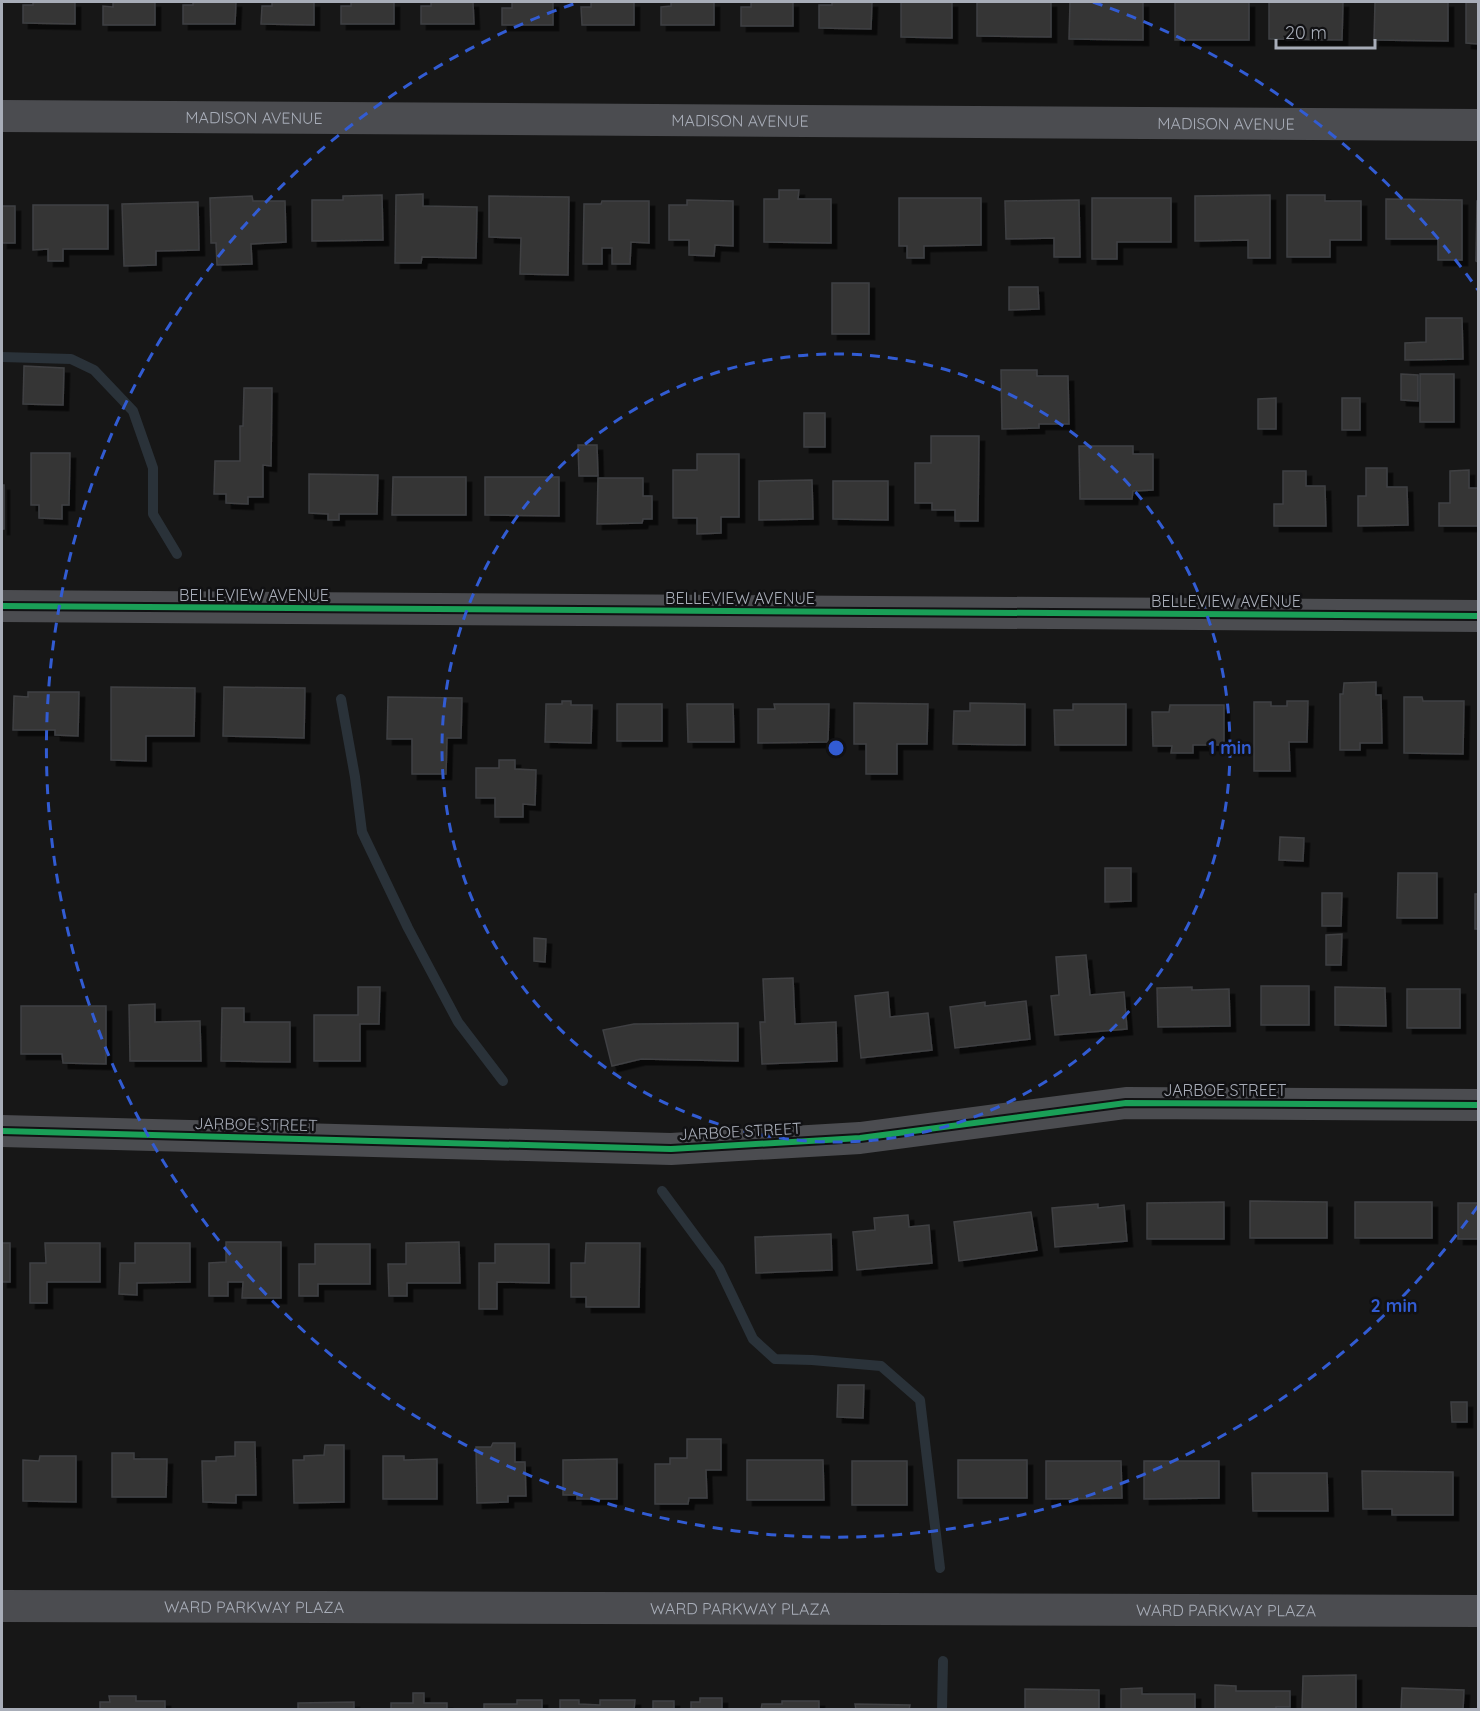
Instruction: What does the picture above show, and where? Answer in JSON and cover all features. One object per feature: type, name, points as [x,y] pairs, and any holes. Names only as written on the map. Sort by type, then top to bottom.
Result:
[{"type":"street","name":"MADISON AVENUE","points":[[2,116],[1479,125]]},
{"type":"street","name":"BELLEVIEW AVENUE","points":[[2,606],[1479,616]]},
{"type":"street","name":"JARBOE STREET","points":[[2,1131],[671,1149],[860,1138],[1126,1103],[1479,1105]]},
{"type":"street","name":"WARD PARKWAY PLAZA","points":[[2,1606],[1479,1611]]},
{"type":"building","points":[[33,2],[75,2],[75,24],[23,23],[23,5],[33,5]]},
{"type":"building","points":[[113,2],[155,2],[155,25],[103,25],[103,6],[113,7]]},
{"type":"building","points":[[193,2],[236,2],[235,24],[183,24],[183,5],[193,5]]},
{"type":"building","points":[[272,2],[314,2],[314,25],[261,24],[262,6],[272,6]]},
{"type":"building","points":[[351,2],[394,2],[394,24],[341,24],[341,6],[351,6]]},
{"type":"building","points":[[431,2],[473,2],[474,24],[421,24],[421,6],[431,6]]},
{"type":"building","points":[[512,2],[553,2],[553,25],[502,25],[502,8],[512,8]]},
{"type":"building","points":[[591,2],[634,2],[634,25],[582,25],[581,7],[591,7]]},
{"type":"building","points":[[671,2],[714,2],[714,25],[661,25],[661,7],[671,6]]},
{"type":"building","points":[[751,2],[793,2],[793,26],[741,26],[741,7],[751,7]]},
{"type":"building","points":[[832,2],[872,2],[871,29],[819,28],[819,5],[832,5]]},
{"type":"building","points":[[901,2],[952,2],[952,38],[901,37]]},
{"type":"building","points":[[977,2],[1051,2],[1051,37],[977,36]]},
{"type":"building","points":[[1070,2],[1143,2],[1143,40],[1069,39]]},
{"type":"building","points":[[1175,2],[1249,2],[1249,40],[1175,40]]},
{"type":"building","points":[[1269,2],[1343,2],[1342,40],[1269,39]]},
{"type":"building","points":[[1375,2],[1448,2],[1448,41],[1374,40]]},
{"type":"building","points":[[1466,2],[1478,2],[1478,44],[1466,43]]},
{"type":"building","points":[[779,190],[799,190],[798,199],[831,199],[831,243],[764,242],[764,199],[779,199]]},
{"type":"building","points":[[423,194],[423,206],[477,207],[476,258],[422,257],[421,263],[395,263],[396,195]]},
{"type":"building","points":[[382,195],[383,240],[312,241],[312,200],[343,200],[343,196]]},
{"type":"building","points":[[1270,195],[1270,258],[1248,258],[1248,240],[1195,241],[1195,196]]},
{"type":"building","points":[[1287,195],[1325,195],[1325,201],[1361,201],[1361,240],[1330,240],[1330,257],[1287,257]]},
{"type":"building","points":[[252,196],[253,201],[285,201],[286,242],[251,244],[252,264],[217,265],[216,243],[211,243],[210,198]]},
{"type":"building","points":[[489,196],[569,197],[568,275],[520,274],[521,238],[489,237]]},
{"type":"building","points":[[899,198],[981,198],[981,245],[924,246],[924,258],[907,258],[907,246],[899,246]]},
{"type":"building","points":[[1092,198],[1171,198],[1171,242],[1117,242],[1117,259],[1092,259]]},
{"type":"building","points":[[1386,199],[1462,200],[1462,260],[1438,260],[1438,239],[1386,239]]},
{"type":"building","points":[[687,200],[733,201],[733,246],[715,245],[714,256],[689,255],[689,240],[669,240],[669,205],[687,205]]},
{"type":"building","points":[[1079,200],[1080,257],[1054,257],[1054,238],[1006,239],[1005,201]]},
{"type":"building","points":[[602,201],[649,201],[649,243],[631,242],[630,264],[612,264],[612,248],[602,248],[602,264],[583,264],[584,204],[601,204]]},
{"type":"building","points":[[1478,201],[1478,262],[1476,261]]},
{"type":"building","points":[[198,202],[199,250],[156,251],[156,265],[124,266],[122,204]]},
{"type":"building","points":[[33,205],[108,205],[108,249],[63,249],[63,261],[48,261],[48,249],[33,250]]},
{"type":"building","points":[[2,206],[15,206],[15,243],[2,243]]},
{"type":"building","points":[[832,283],[869,283],[869,334],[832,334]]},
{"type":"building","points":[[1009,287],[1038,287],[1039,309],[1009,310]]},
{"type":"building","points":[[1426,318],[1462,318],[1463,359],[1405,360],[1405,343],[1426,342]]},
{"type":"building","points":[[24,366],[64,368],[63,405],[23,404]]},
{"type":"building","points":[[1001,370],[1037,370],[1037,376],[1068,376],[1069,424],[1039,424],[1039,428],[1002,429]]},
{"type":"building","points":[[1401,374],[1418,375],[1418,401],[1401,400]]},
{"type":"building","points":[[1420,374],[1454,374],[1454,422],[1420,422]]},
{"type":"building","points":[[244,388],[272,388],[271,466],[263,465],[263,497],[248,497],[248,504],[226,503],[226,494],[214,494],[215,461],[240,461],[240,426],[243,426]]},
{"type":"building","points":[[1276,398],[1276,429],[1258,429],[1258,399]]},
{"type":"building","points":[[1342,398],[1360,398],[1360,430],[1342,430]]},
{"type":"building","points":[[804,413],[825,413],[825,447],[804,447]]},
{"type":"building","points":[[931,436],[979,436],[978,521],[955,521],[955,510],[932,510],[932,503],[915,503],[915,463],[931,463]]},
{"type":"building","points":[[578,445],[597,445],[598,476],[579,476]]},
{"type":"building","points":[[1079,446],[1133,446],[1133,454],[1153,454],[1153,490],[1133,491],[1132,499],[1080,499]]},
{"type":"building","points":[[31,453],[70,453],[69,505],[62,505],[62,519],[39,518],[39,505],[31,505]]},
{"type":"building","points":[[697,454],[739,454],[739,517],[721,517],[721,533],[697,534],[697,518],[673,518],[673,470],[697,470]]},
{"type":"building","points":[[1366,468],[1387,468],[1387,487],[1407,487],[1408,525],[1358,526],[1358,496],[1366,496]]},
{"type":"building","points":[[1469,470],[1469,488],[1478,488],[1478,526],[1439,526],[1439,503],[1450,503],[1450,471]]},
{"type":"building","points":[[1283,471],[1306,471],[1306,486],[1325,486],[1326,526],[1274,526],[1274,504],[1283,504]]},
{"type":"building","points":[[309,474],[378,475],[377,514],[339,514],[339,520],[328,520],[328,514],[309,513]]},
{"type":"building","points":[[393,477],[466,477],[466,515],[392,515]]},
{"type":"building","points":[[485,477],[559,477],[559,516],[485,515]]},
{"type":"building","points":[[598,478],[643,478],[643,496],[652,496],[652,519],[643,519],[642,523],[597,524]]},
{"type":"building","points":[[812,480],[813,519],[759,520],[759,481]]},
{"type":"building","points":[[833,481],[888,481],[888,520],[833,519]]},
{"type":"building","points":[[2,485],[4,485],[4,529],[2,529]]},
{"type":"building","points":[[1376,682],[1376,695],[1381,695],[1382,743],[1360,743],[1360,750],[1340,750],[1340,694],[1343,694],[1344,683]]},
{"type":"building","points":[[111,687],[195,688],[194,736],[146,736],[146,761],[111,760]]},
{"type":"building","points":[[224,687],[305,688],[304,738],[223,736]]},
{"type":"building","points":[[28,692],[79,692],[78,736],[55,735],[55,730],[13,730],[14,696],[28,697]]},
{"type":"building","points":[[388,697],[462,698],[461,738],[447,738],[446,774],[412,774],[412,739],[387,739]]},
{"type":"building","points":[[1404,697],[1422,697],[1423,701],[1464,701],[1463,754],[1404,753]]},
{"type":"building","points":[[562,701],[571,701],[571,705],[592,705],[591,743],[545,742],[546,704],[562,704]]},
{"type":"building","points":[[1287,701],[1308,701],[1307,742],[1289,742],[1290,771],[1254,771],[1254,702],[1271,702],[1271,706],[1287,706]]},
{"type":"building","points":[[854,703],[928,704],[927,744],[897,744],[897,774],[866,774],[866,744],[854,744]]},
{"type":"building","points":[[970,703],[1025,704],[1025,745],[953,744],[954,711],[970,711]]},
{"type":"building","points":[[617,704],[662,704],[662,741],[617,741]]},
{"type":"building","points":[[687,704],[733,704],[734,742],[688,742]]},
{"type":"building","points":[[774,704],[829,704],[828,742],[758,743],[758,709],[775,709]]},
{"type":"building","points":[[1073,704],[1126,704],[1126,745],[1055,745],[1054,710],[1073,710]]},
{"type":"building","points":[[1170,705],[1224,705],[1224,745],[1193,745],[1193,753],[1171,753],[1172,746],[1153,746],[1152,712],[1169,712]]},
{"type":"building","points":[[499,760],[515,760],[515,769],[536,770],[535,805],[523,804],[523,817],[495,817],[495,798],[476,798],[476,768],[499,768]]},
{"type":"building","points":[[1280,837],[1304,838],[1303,861],[1279,860]]},
{"type":"building","points":[[1105,868],[1131,868],[1131,901],[1105,902]]},
{"type":"building","points":[[1398,873],[1437,873],[1437,918],[1397,918]]},
{"type":"building","points":[[1322,893],[1342,893],[1341,926],[1322,926]]},
{"type":"building","points":[[1475,894],[1478,894],[1478,929],[1475,929]]},
{"type":"building","points":[[1342,934],[1341,965],[1326,965],[1326,935]]},
{"type":"building","points":[[534,938],[546,939],[545,962],[534,961]]},
{"type":"building","points":[[1086,955],[1090,995],[1124,992],[1127,1029],[1055,1035],[1051,996],[1059,995],[1056,957]]},
{"type":"building","points":[[793,978],[795,1024],[836,1022],[837,1061],[762,1064],[760,1022],[765,1022],[763,979]]},
{"type":"building","points":[[1261,986],[1309,986],[1309,1025],[1261,1025]]},
{"type":"building","points":[[358,987],[380,987],[379,1024],[360,1024],[360,1061],[314,1061],[314,1015],[358,1015]]},
{"type":"building","points":[[1192,987],[1192,990],[1229,989],[1230,1026],[1158,1027],[1157,988]]},
{"type":"building","points":[[1335,987],[1385,988],[1386,1026],[1335,1025]]},
{"type":"building","points":[[1407,989],[1460,989],[1460,1028],[1407,1028]]},
{"type":"building","points":[[888,992],[890,1017],[928,1013],[932,1050],[861,1058],[855,996]]},
{"type":"building","points":[[1026,1001],[1030,1039],[955,1048],[950,1007],[985,1002],[985,1006]]},
{"type":"building","points":[[155,1004],[155,1022],[200,1021],[201,1061],[130,1061],[129,1005]]},
{"type":"building","points":[[21,1006],[106,1006],[106,1064],[63,1063],[62,1054],[21,1054]]},
{"type":"building","points":[[222,1008],[244,1008],[244,1022],[290,1022],[290,1062],[221,1061]]},
{"type":"building","points":[[738,1023],[738,1061],[641,1059],[612,1066],[603,1030],[634,1024]]},
{"type":"building","points":[[1250,1201],[1327,1202],[1327,1238],[1250,1238]]},
{"type":"building","points":[[1224,1202],[1224,1239],[1147,1239],[1147,1203]]},
{"type":"building","points":[[1355,1202],[1432,1202],[1432,1238],[1355,1238]]},
{"type":"building","points":[[1458,1203],[1478,1203],[1478,1239],[1458,1239]]},
{"type":"building","points":[[1098,1204],[1098,1208],[1124,1205],[1127,1241],[1055,1247],[1052,1208]]},
{"type":"building","points":[[1031,1212],[1037,1250],[959,1261],[954,1222]]},
{"type":"building","points":[[908,1215],[909,1227],[929,1225],[932,1263],[857,1270],[853,1232],[875,1230],[874,1218]]},
{"type":"building","points":[[831,1234],[832,1270],[756,1273],[755,1237]]},
{"type":"building","points":[[226,1242],[281,1242],[281,1298],[242,1298],[243,1282],[228,1282],[228,1296],[209,1296],[209,1263],[226,1262]]},
{"type":"building","points":[[459,1242],[460,1283],[407,1283],[407,1296],[389,1296],[388,1264],[406,1264],[406,1243]]},
{"type":"building","points":[[2,1243],[10,1243],[10,1282],[2,1282]]},
{"type":"building","points":[[45,1243],[100,1243],[100,1282],[47,1282],[47,1303],[30,1303],[30,1263],[46,1263]]},
{"type":"building","points":[[135,1243],[190,1243],[190,1282],[137,1283],[137,1295],[119,1294],[120,1263],[135,1263]]},
{"type":"building","points":[[586,1243],[640,1243],[639,1307],[586,1307],[586,1297],[571,1297],[571,1263],[585,1263]]},
{"type":"building","points":[[315,1244],[370,1244],[370,1284],[318,1284],[318,1296],[299,1296],[299,1264],[315,1264]]},
{"type":"building","points":[[495,1244],[549,1244],[549,1283],[497,1282],[497,1309],[479,1309],[479,1263],[495,1263]]},
{"type":"building","points":[[838,1385],[864,1385],[863,1418],[837,1417]]},
{"type":"building","points":[[1451,1402],[1467,1402],[1467,1422],[1452,1422]]},
{"type":"building","points":[[687,1439],[721,1439],[721,1470],[706,1470],[707,1498],[689,1498],[688,1504],[655,1504],[655,1464],[670,1464],[670,1458],[687,1458]]},
{"type":"building","points":[[235,1442],[255,1442],[256,1495],[236,1495],[236,1503],[203,1502],[202,1461],[216,1461],[216,1457],[235,1456]]},
{"type":"building","points":[[493,1443],[515,1443],[515,1462],[525,1462],[526,1496],[508,1496],[508,1502],[477,1503],[476,1447],[491,1447]]},
{"type":"building","points":[[325,1445],[344,1445],[344,1502],[294,1503],[293,1460],[304,1460],[304,1456],[324,1455]]},
{"type":"building","points":[[112,1453],[134,1453],[134,1459],[167,1459],[166,1497],[112,1497]]},
{"type":"building","points":[[40,1456],[76,1456],[76,1502],[23,1501],[23,1460],[39,1461]]},
{"type":"building","points":[[383,1456],[404,1456],[404,1460],[437,1459],[437,1499],[383,1499]]},
{"type":"building","points":[[617,1459],[617,1499],[577,1499],[577,1495],[563,1495],[563,1460]]},
{"type":"building","points":[[747,1460],[823,1460],[824,1500],[747,1500]]},
{"type":"building","points":[[958,1460],[1027,1460],[1027,1498],[958,1498]]},
{"type":"building","points":[[852,1461],[907,1461],[907,1505],[852,1505]]},
{"type":"building","points":[[1046,1461],[1121,1461],[1122,1498],[1046,1499]]},
{"type":"building","points":[[1144,1461],[1219,1461],[1219,1498],[1144,1499]]},
{"type":"building","points":[[1362,1471],[1453,1472],[1453,1515],[1392,1515],[1392,1509],[1363,1509]]},
{"type":"building","points":[[1252,1473],[1327,1473],[1328,1511],[1253,1511]]},
{"type":"building","points":[[1356,1675],[1356,1710],[1302,1710],[1303,1676]]},
{"type":"building","points":[[1215,1685],[1236,1686],[1236,1691],[1290,1691],[1290,1707],[1276,1707],[1276,1710],[1215,1710]]},
{"type":"building","points":[[1142,1688],[1142,1694],[1195,1694],[1195,1710],[1121,1710],[1121,1689]]},
{"type":"building","points":[[1402,1688],[1464,1690],[1463,1710],[1401,1710]]},
{"type":"building","points":[[1025,1689],[1099,1690],[1099,1710],[1025,1710]]},
{"type":"building","points":[[413,1693],[424,1693],[424,1703],[447,1703],[447,1710],[374,1710],[391,1709],[391,1703],[413,1703]]},
{"type":"building","points":[[109,1696],[136,1696],[136,1701],[165,1701],[165,1710],[100,1710],[100,1702],[110,1702]]},
{"type":"building","points":[[700,1698],[722,1698],[722,1710],[653,1710],[653,1701],[674,1701],[674,1709],[691,1709],[691,1702],[700,1702]]},
{"type":"building","points":[[517,1700],[542,1700],[542,1710],[484,1710],[484,1704],[517,1704]]},
{"type":"building","points":[[560,1700],[579,1700],[579,1704],[600,1705],[600,1700],[635,1700],[634,1710],[560,1710]]},
{"type":"building","points":[[782,1701],[819,1701],[819,1710],[761,1710],[762,1704],[782,1704]]},
{"type":"building","points":[[354,1702],[354,1710],[282,1710],[298,1709],[298,1703]]},
{"type":"building","points":[[855,1704],[910,1705],[909,1710],[856,1710]]},
{"type":"waterway","points":[[2,357],[71,359],[94,370],[133,411],[153,468],[153,514],[177,554]]},
{"type":"waterway","points":[[341,699],[362,832],[408,928],[458,1022],[503,1081]]},
{"type":"waterway","points":[[662,1191],[719,1268],[753,1339],[775,1359],[881,1366],[920,1400],[940,1568]]},
{"type":"waterway","points":[[942,1710],[943,1661]]},
{"type":"cycle path","points":[[2,606],[1478,616]]},
{"type":"cycle path","points":[[2,1131],[671,1149],[860,1138],[1126,1103],[1478,1105]]}]
